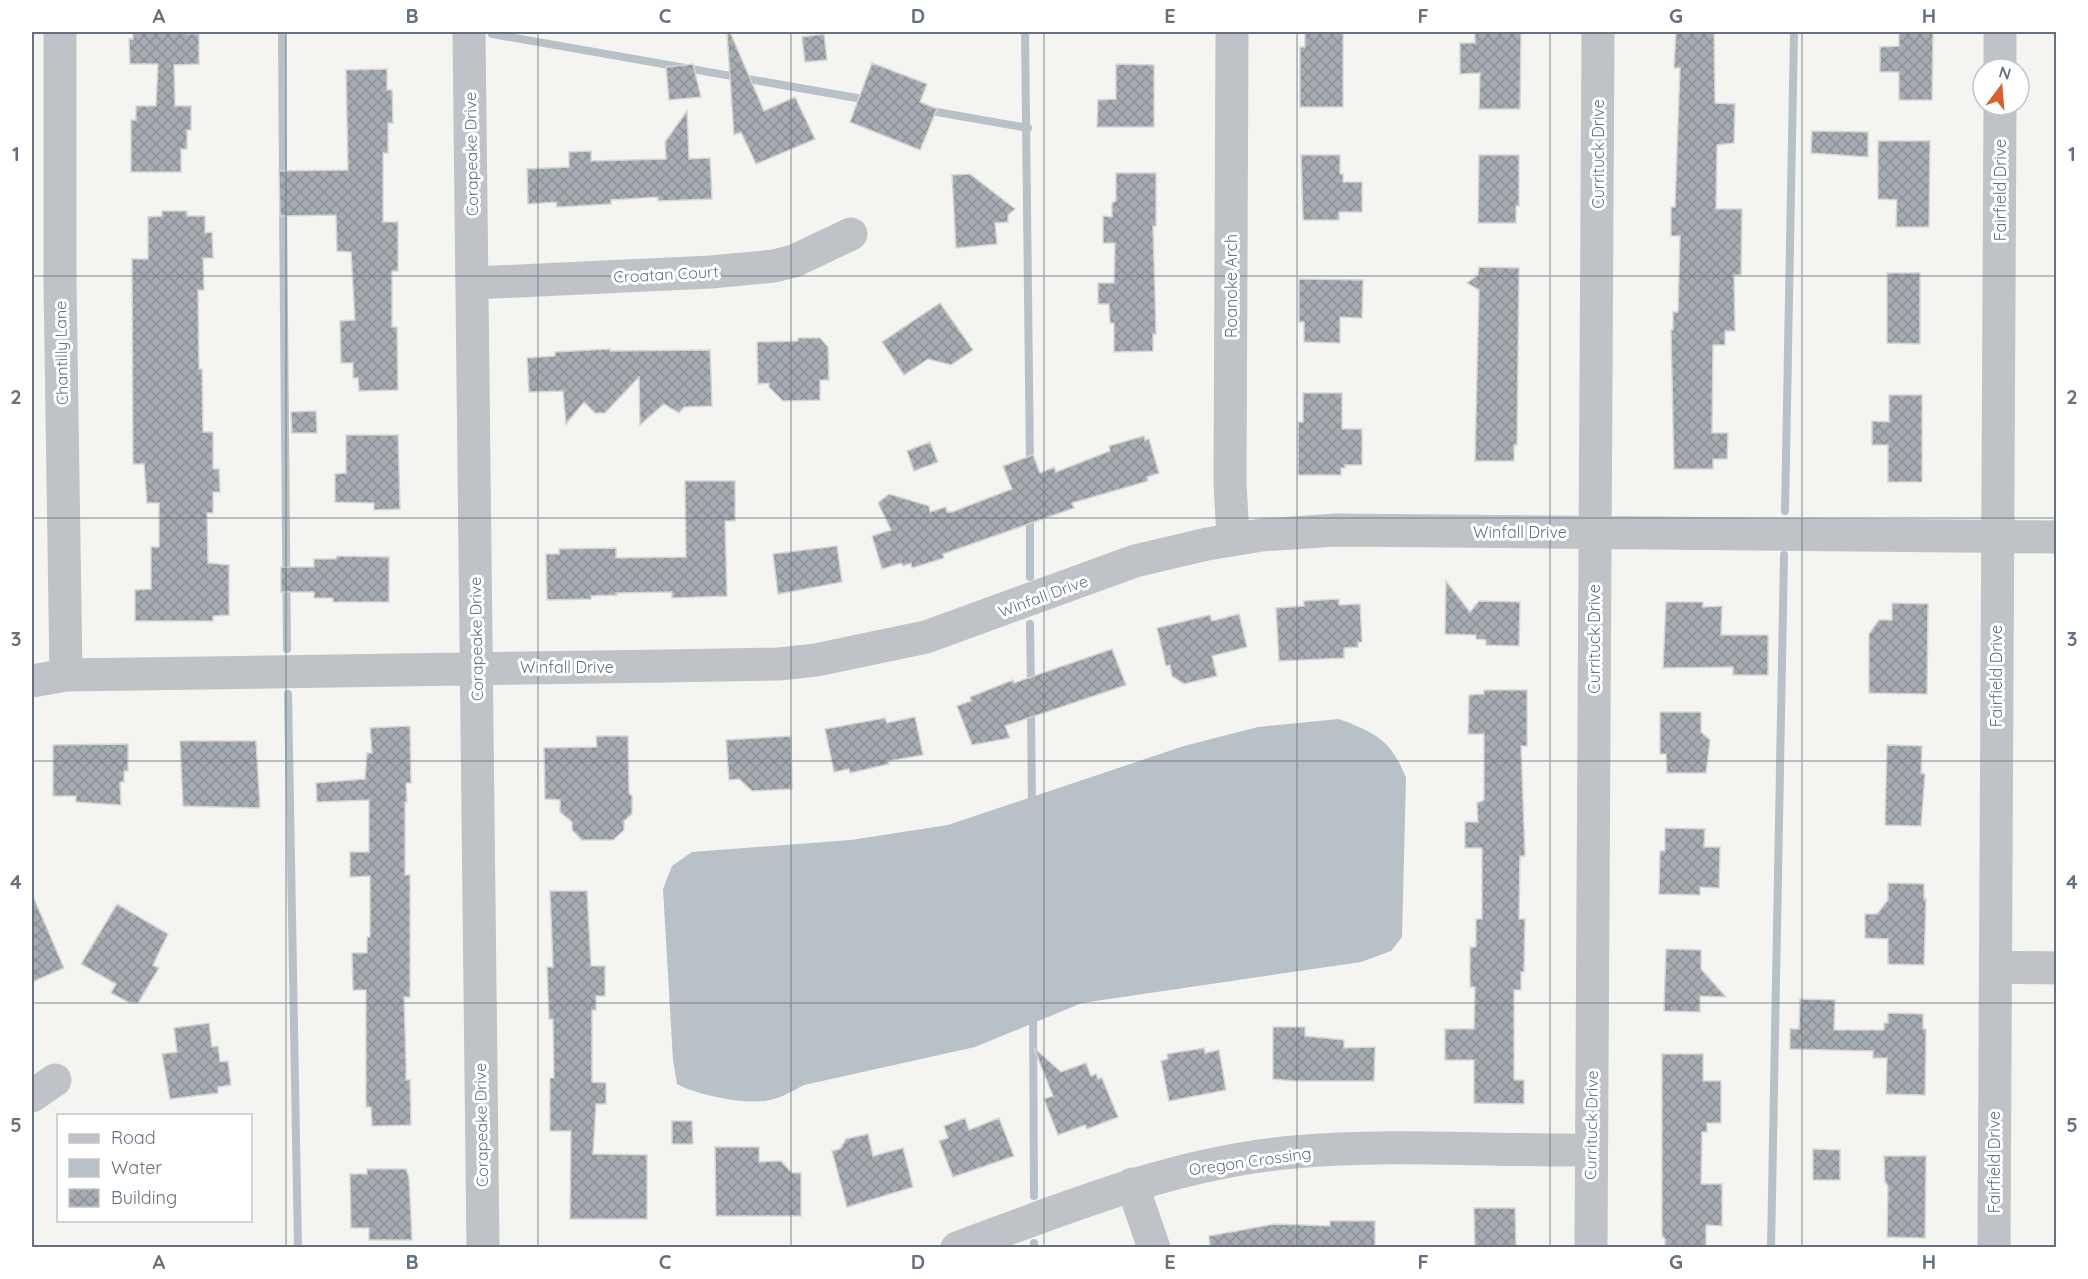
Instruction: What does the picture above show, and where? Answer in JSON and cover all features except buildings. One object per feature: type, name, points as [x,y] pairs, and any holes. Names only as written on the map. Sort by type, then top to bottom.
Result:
[{"type":"street","name":"Chantilly Lane","points":[[60,32],[46,284],[66,675]]},
{"type":"street","name":"Corapeake Drive","points":[[469,32],[474,283],[483,1248]]},
{"type":"street","name":"Roanoke Arch","points":[[1232,32],[1230,482],[1233,539]]},
{"type":"street","name":"Currituck Drive","points":[[1591,1248],[1598,32]]},
{"type":"street","points":[[2000,32],[2000,57]]},
{"type":"street","name":"Fairfield Drive","points":[[1994,1248],[2000,117]]},
{"type":"street","name":"Croatan Court","points":[[474,283],[711,272],[774,266],[794,261],[851,234]]},
{"type":"street","name":"Winfall Drive","points":[[32,681],[66,675],[476,667],[688,666],[816,660],[926,637],[1135,561],[1233,539],[1262,535],[1336,530],[1996,534],[2056,537]]},
{"type":"street","points":[[1996,967],[2056,968]]},
{"type":"street","name":"Oregon Crossing","points":[[957,1248],[1132,1184],[1183,1170],[1295,1152],[1591,1150]]},
{"type":"street","points":[[1132,1184],[1154,1248]]},
{"type":"water","points":[[1339,719],[1381,739],[1394,755],[1406,778],[1402,937],[1391,951],[1361,962],[1082,1003],[975,1047],[804,1085],[780,1097],[765,1101],[720,1098],[677,1084],[673,1060],[663,889],[672,866],[692,852],[851,840],[948,825],[1184,746],[1258,727]]},
{"type":"waterway","points":[[282,32],[283,181]]},
{"type":"waterway","points":[[1025,32],[1030,466]]},
{"type":"waterway","points":[[1785,511],[1794,32]]},
{"type":"waterway","points":[[492,34],[868,100]]},
{"type":"waterway","points":[[925,110],[1028,128]]},
{"type":"waterway","points":[[283,206],[287,649]]},
{"type":"waterway","points":[[1030,515],[1030,577]]},
{"type":"waterway","points":[[1771,1248],[1784,555]]},
{"type":"waterway","points":[[1030,624],[1031,686]]},
{"type":"waterway","points":[[288,694],[298,1248]]},
{"type":"waterway","points":[[1031,708],[1032,809]]},
{"type":"waterway","points":[[1033,1014],[1034,1196]]},
{"type":"waterway","points":[[1034,1243],[1034,1248]]}]
